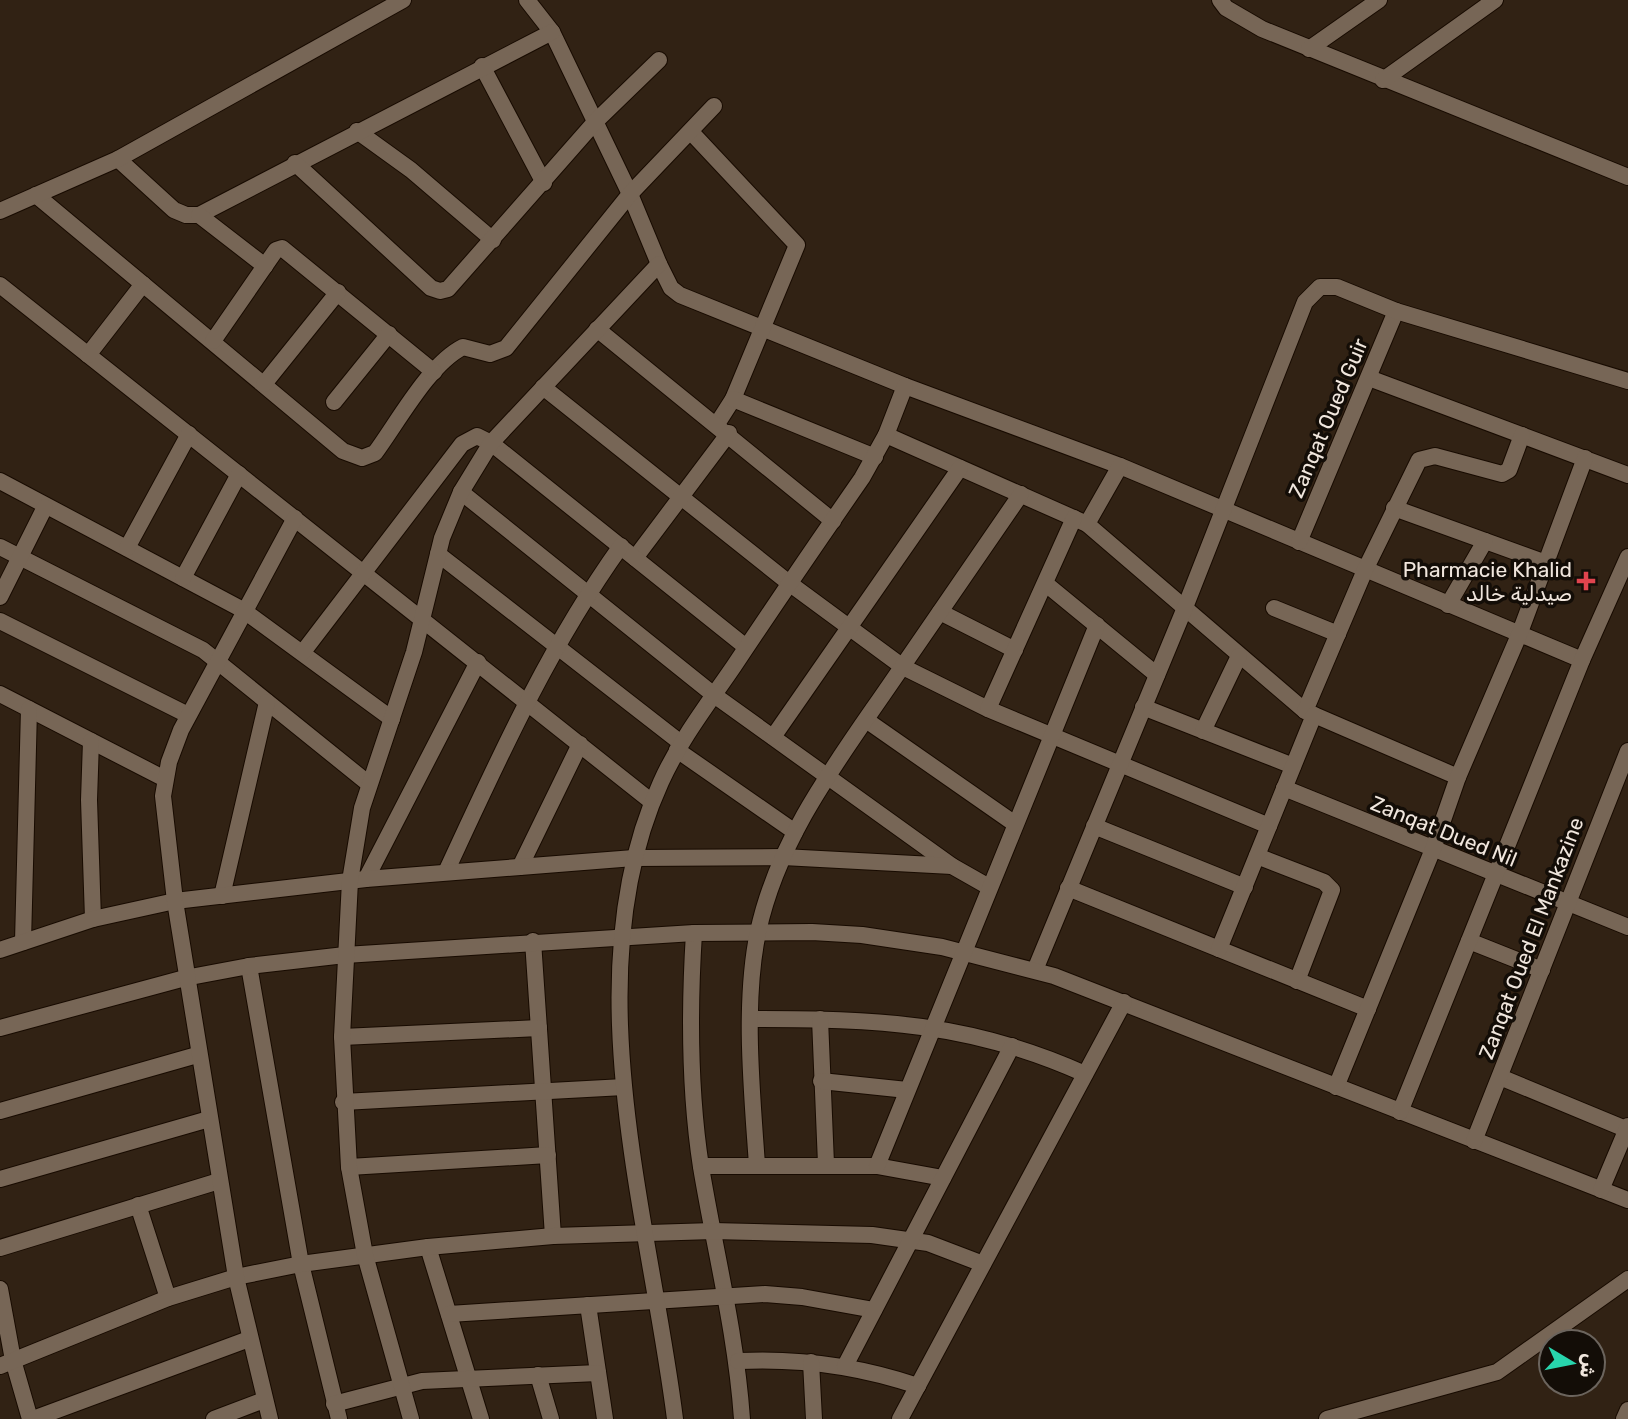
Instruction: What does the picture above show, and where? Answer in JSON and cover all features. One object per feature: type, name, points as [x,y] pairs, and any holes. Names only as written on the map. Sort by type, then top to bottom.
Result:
[{"type":"street","points":[[0,211],[118,159],[403,0]]},
{"type":"street","points":[[527,0],[552,32],[630,194],[659,264],[671,288],[680,295],[905,386],[1120,466],[1582,660]]},
{"type":"street","points":[[1220,0],[1226,8],[1262,29],[1628,177]]},
{"type":"street","points":[[1309,49],[1379,0]]},
{"type":"street","points":[[1383,80],[1495,0]]},
{"type":"street","points":[[118,159],[174,210],[186,215],[199,215],[552,32]]},
{"type":"street","points":[[295,163],[431,288],[440,291],[448,289],[595,122],[659,60]]},
{"type":"street","points":[[482,66],[544,183]]},
{"type":"street","points":[[36,195],[349,455],[362,458],[375,453],[434,372],[452,352],[463,347],[490,354],[506,348],[630,194],[714,106]]},
{"type":"street","points":[[357,131],[411,170],[493,240]]},
{"type":"street","points":[[635,558],[681,497],[723,428],[797,245],[691,132]]},
{"type":"street","points":[[199,215],[265,266]]},
{"type":"street","points":[[213,341],[276,250],[282,248],[434,372]]},
{"type":"street","points":[[411,1419],[365,1255],[349,1167],[343,1102],[345,955],[358,880],[357,832],[369,785],[423,619],[438,554],[461,492],[491,443],[659,264]]},
{"type":"street","points":[[89,355],[143,284]]},
{"type":"street","points":[[0,285],[652,802]]},
{"type":"street","points":[[1035,970],[1312,292],[1320,287],[1337,287],[1396,311],[1628,381]]},
{"type":"street","points":[[264,384],[338,292]]},
{"type":"street","name":"Zanqat Oued Guir","points":[[1299,542],[1396,311]]},
{"type":"street","points":[[597,329],[723,428],[832,521]]},
{"type":"street","points":[[334,402],[389,334]]},
{"type":"street","points":[[1369,378],[1628,475]]},
{"type":"street","points":[[675,1419],[643,1233],[624,1087],[623,937],[634,858],[652,802],[679,747],[875,457],[905,386]]},
{"type":"street","points":[[543,387],[789,583],[903,667],[988,709],[1119,766],[1269,826]]},
{"type":"street","points":[[733,399],[875,457]]},
{"type":"street","points":[[127,548],[189,434]]},
{"type":"street","points":[[886,435],[1080,521],[1309,713],[1458,777]]},
{"type":"street","points":[[1219,949],[1293,766],[1338,634],[1414,468],[1427,456],[1502,474],[1509,470],[1522,435]]},
{"type":"street","points":[[303,652],[462,444],[477,436],[491,443],[746,647]]},
{"type":"street","points":[[1336,1087],[1433,849],[1458,777],[1519,635],[1585,458]]},
{"type":"street","points":[[988,709],[1046,584],[1080,521],[1120,466]]},
{"type":"street","points":[[773,737],[960,468]]},
{"type":"street","points":[[183,578],[239,474]]},
{"type":"street","points":[[0,481],[243,610],[392,719]]},
{"type":"street","points":[[461,492],[713,695],[952,866],[989,887]]},
{"type":"street","points":[[757,1165],[752,1019],[754,960],[758,931],[783,857],[827,777],[1021,494]]},
{"type":"street","points":[[0,597],[45,507]]},
{"type":"street","points":[[1394,508],[1546,563]]},
{"type":"street","points":[[270,1419],[249,1339],[219,1181],[185,978],[164,813],[165,779],[174,746],[216,660],[295,518]]},
{"type":"street","points":[[1448,605],[1485,541]]},
{"type":"street","points":[[446,872],[525,701],[587,594],[621,546]]},
{"type":"street","points":[[0,547],[189,642],[216,660],[369,785]]},
{"type":"street","points":[[438,554],[557,646],[679,747],[795,832]]},
{"type":"street","points":[[1400,1112],[1582,660],[1628,557]]},
{"type":"street","points":[[1046,584],[1157,675]]},
{"type":"street","points":[[1274,608],[1338,634]]},
{"type":"street","points":[[940,612],[1015,650]]},
{"type":"street","points":[[0,621],[188,715]]},
{"type":"street","points":[[877,1166],[962,951],[1097,625]]},
{"type":"street","points":[[1203,731],[1239,656]]},
{"type":"street","points":[[358,880],[478,662]]},
{"type":"street","points":[[0,694],[165,779]]},
{"type":"street","points":[[222,896],[267,702]]},
{"type":"street","points":[[1143,707],[1293,766]]},
{"type":"street","points":[[23,942],[29,709]]},
{"type":"street","points":[[866,720],[1015,824]]},
{"type":"street","points":[[91,741],[89,812],[93,919]]},
{"type":"street","points":[[520,867],[580,744]]},
{"type":"street","name":"Zanqat Oued El Mankazine","points":[[1474,1141],[1628,751]]},
{"type":"street","name":"Zanqat Dued Nil","points":[[1284,788],[1628,927]]},
{"type":"street","points":[[1094,826],[1244,887]]},
{"type":"street","points":[[1257,856],[1324,882],[1332,890],[1297,981]]},
{"type":"street","points":[[0,950],[93,919],[175,901],[446,872],[634,858],[783,857],[952,866]]},
{"type":"street","points":[[1068,888],[1368,1009]]},
{"type":"street","points":[[0,1028],[185,978],[249,966],[345,955],[694,933],[758,931],[862,935],[962,951],[1035,970],[1124,1002],[1628,1200]]},
{"type":"street","points":[[694,933],[691,1073],[701,1166],[738,1361],[742,1419]]},
{"type":"street","points":[[1469,941],[1542,970]]},
{"type":"street","points":[[533,942],[553,1237]]},
{"type":"street","points":[[249,966],[301,1264],[337,1412],[400,1384],[468,1378],[598,1373]]},
{"type":"street","points":[[900,1419],[1124,1002]]},
{"type":"street","points":[[752,1019],[895,1022],[932,1027],[1012,1046],[1085,1074]]},
{"type":"street","points":[[820,1019],[826,1164]]},
{"type":"street","points":[[342,1037],[539,1028]]},
{"type":"street","points":[[845,1366],[1012,1046]]},
{"type":"street","points":[[0,1111],[197,1055]]},
{"type":"street","points":[[1500,1077],[1628,1128],[1601,1190]]},
{"type":"street","points":[[821,1081],[907,1090]]},
{"type":"street","points":[[343,1102],[624,1087]]},
{"type":"street","points":[[0,1179],[209,1119]]},
{"type":"street","points":[[349,1167],[548,1156]]},
{"type":"street","points":[[701,1166],[877,1166],[943,1178]]},
{"type":"street","points":[[0,1248],[219,1181]]},
{"type":"street","points":[[138,1205],[168,1298]]},
{"type":"street","points":[[6,1363],[168,1298],[236,1277],[301,1264],[428,1247],[553,1237],[713,1231],[911,1238],[983,1264]]},
{"type":"street","points":[[428,1247],[481,1419]]},
{"type":"street","points":[[1326,1419],[1497,1372],[1628,1279]]},
{"type":"street","points":[[0,1289],[6,1363],[32,1419],[249,1339]]},
{"type":"street","points":[[449,1314],[727,1295],[802,1297],[874,1310]]},
{"type":"street","points":[[588,1305],[605,1419]]},
{"type":"street","points":[[738,1361],[811,1362],[845,1366],[918,1385]]},
{"type":"street","points":[[811,1362],[814,1419]]},
{"type":"street","points":[[538,1376],[551,1419]]},
{"type":"street","points":[[214,1419],[264,1400]]},
{"type":"street","points":[[1624,1419],[1628,1410]]},
{"type":"place","name":"Pharmacie Khalid صيدلية خالد","points":[[1586,581]]}]
